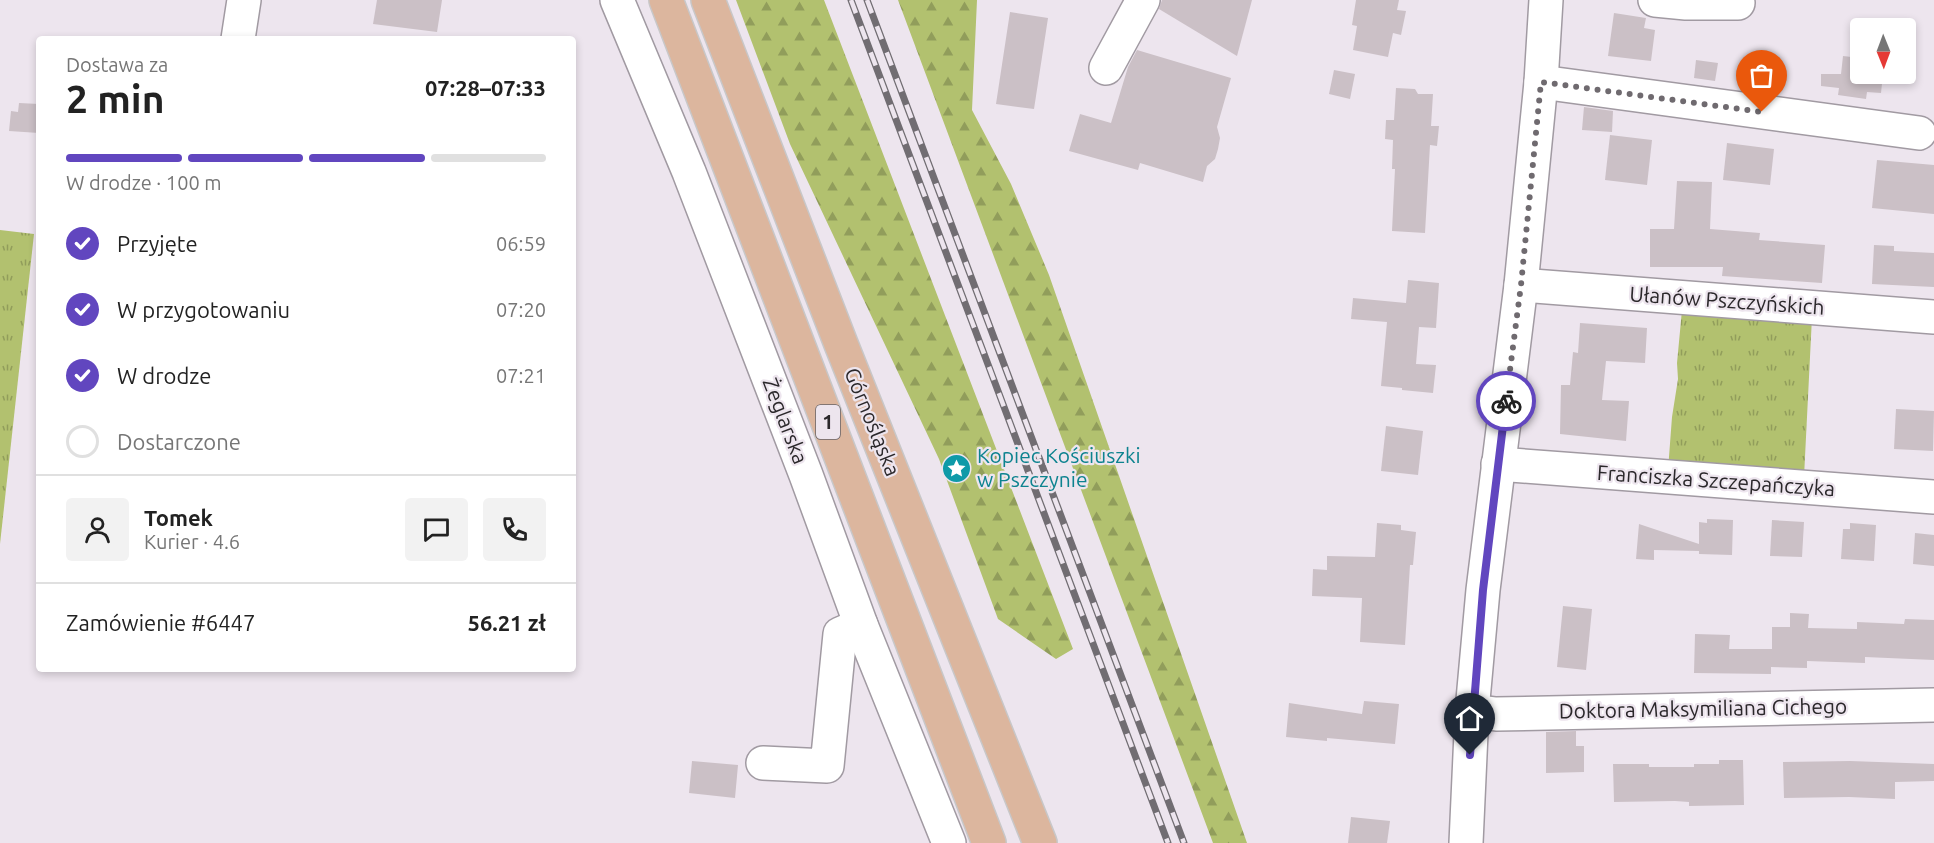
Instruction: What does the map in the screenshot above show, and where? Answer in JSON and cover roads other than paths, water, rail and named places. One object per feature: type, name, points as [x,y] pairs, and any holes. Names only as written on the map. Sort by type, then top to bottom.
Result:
[{"type":"main road","name":"Górnośląska","points":[[666,0],[989,843]]},
{"type":"main road","name":"Górnośląska","points":[[708,0],[849,367],[1040,843]]},
{"type":"street","points":[[238,36],[244,0]]},
{"type":"street","name":"Żeglarska","points":[[617,0],[689,172],[861,625],[949,843]]},
{"type":"street","points":[[1106,68],[1143,0]]},
{"type":"street","points":[[1466,843],[1472,711],[1483,590],[1521,285],[1541,82],[1546,0]]},
{"type":"street","points":[[1655,0],[1686,3],[1738,3]]},
{"type":"street","points":[[1541,82],[1919,133]]},
{"type":"street","name":"Ułanów Pszczyńskich","points":[[1521,285],[1934,317]]},
{"type":"street","name":"Franciszka Szczepańczyka","points":[[1498,464],[1934,497]]},
{"type":"street","points":[[763,763],[827,766],[840,634],[861,625]]},
{"type":"street","name":"Doktora Maksymiliana Cichego","points":[[1472,711],[1496,714],[1934,705]]},
{"type":"railway","points":[[851,0],[1168,843]]},
{"type":"railway","points":[[867,0],[1184,843]]},
{"type":"place","name":"Kopiec Kościuszki w Pszczynie","points":[[956,468]]}]
